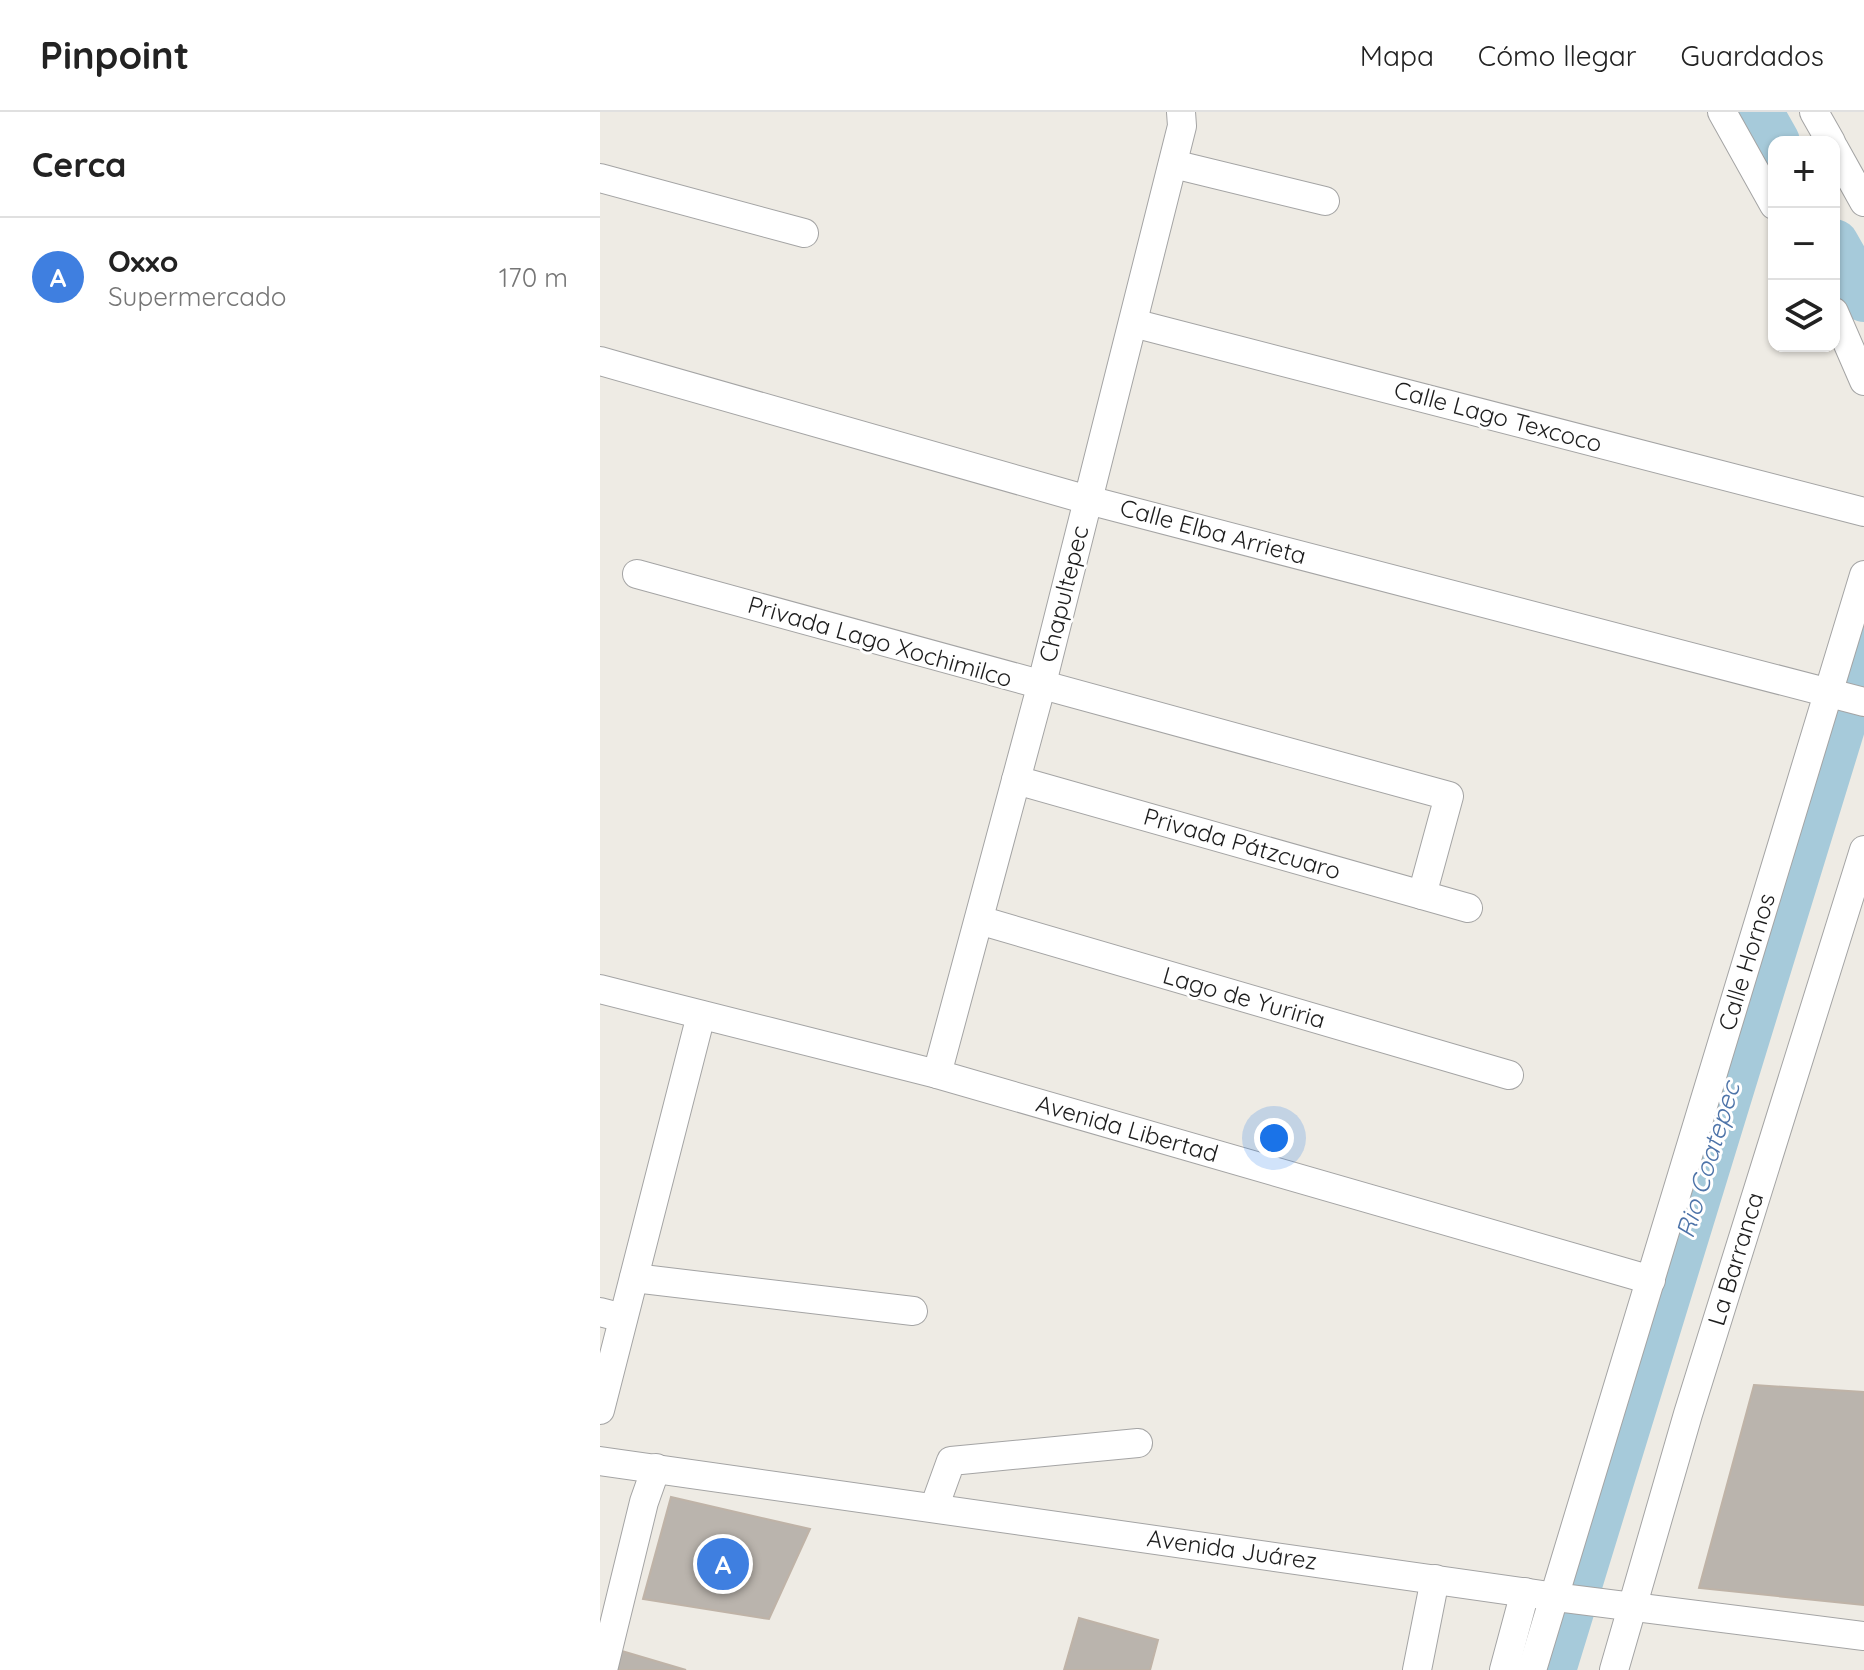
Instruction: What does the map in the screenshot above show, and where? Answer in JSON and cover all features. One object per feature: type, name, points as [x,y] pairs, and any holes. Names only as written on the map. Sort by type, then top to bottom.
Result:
[{"type":"street","name":"Chapultepec","points":[[937,1074],[1041,687],[1173,164],[1182,126],[1181,112]]},
{"type":"street","points":[[1722,112],[1768,194]]},
{"type":"street","points":[[1814,112],[1828,136]]},
{"type":"street","points":[[1840,159],[1864,202]]},
{"type":"street","points":[[1173,164],[1325,201]]},
{"type":"street","points":[[600,178],[804,233]]},
{"type":"street","name":"Calle Lago Texcoco","points":[[1133,323],[1864,512]]},
{"type":"street","points":[[1840,326],[1864,381]]},
{"type":"street","name":"Calle Elba Arrieta","points":[[600,361],[1088,500],[1844,697]]},
{"type":"street","name":"Privada Lago Xochimilco","points":[[637,574],[1041,687],[1449,796],[1422,895]]},
{"type":"street","name":"Calle Hornos","points":[[1532,1670],[1558,1597],[1651,1280],[1844,697],[1864,575]]},
{"type":"street","name":"Privada Pátzcuaro","points":[[1016,780],[1468,908]]},
{"type":"street","name":"La Barranca","points":[[1614,1670],[1618,1605],[1693,1399],[1864,850]]},
{"type":"street","name":"Lago de Yuriria","points":[[979,920],[1509,1075]]},
{"type":"street","name":"Avenida Libertad","points":[[600,989],[937,1074],[1651,1280]]},
{"type":"street","points":[[600,1410],[612,1315],[634,1278],[701,1015]]},
{"type":"street","points":[[634,1278],[913,1311]]},
{"type":"street","points":[[934,1508],[951,1461],[1138,1443]]},
{"type":"street","name":"Avenida Juárez","points":[[600,1461],[1558,1597],[1864,1636]]},
{"type":"street","points":[[603,1670],[644,1502],[656,1468]]},
{"type":"street","points":[[1417,1670],[1435,1579]]},
{"type":"street","points":[[1504,1670],[1525,1592]]},
{"type":"building","points":[[1754,1385],[1864,1392],[1864,1605],[1699,1588]]},
{"type":"building","points":[[671,1497],[810,1529],[769,1619],[643,1599]]},
{"type":"building","points":[[1079,1618],[1158,1640],[1150,1670],[1064,1670]]},
{"type":"building","points":[[615,1649],[686,1670],[609,1670]]},
{"type":"waterway","name":"Rio Coatepec","points":[[1758,112],[1772,136]]},
{"type":"waterway","name":"Rio Coatepec","points":[[1840,255],[1864,297]]},
{"type":"waterway","name":"Rio Coatepec","points":[[1551,1670],[1864,649]]},
{"type":"place","name":"Oxxo","points":[[723,1564]]}]
